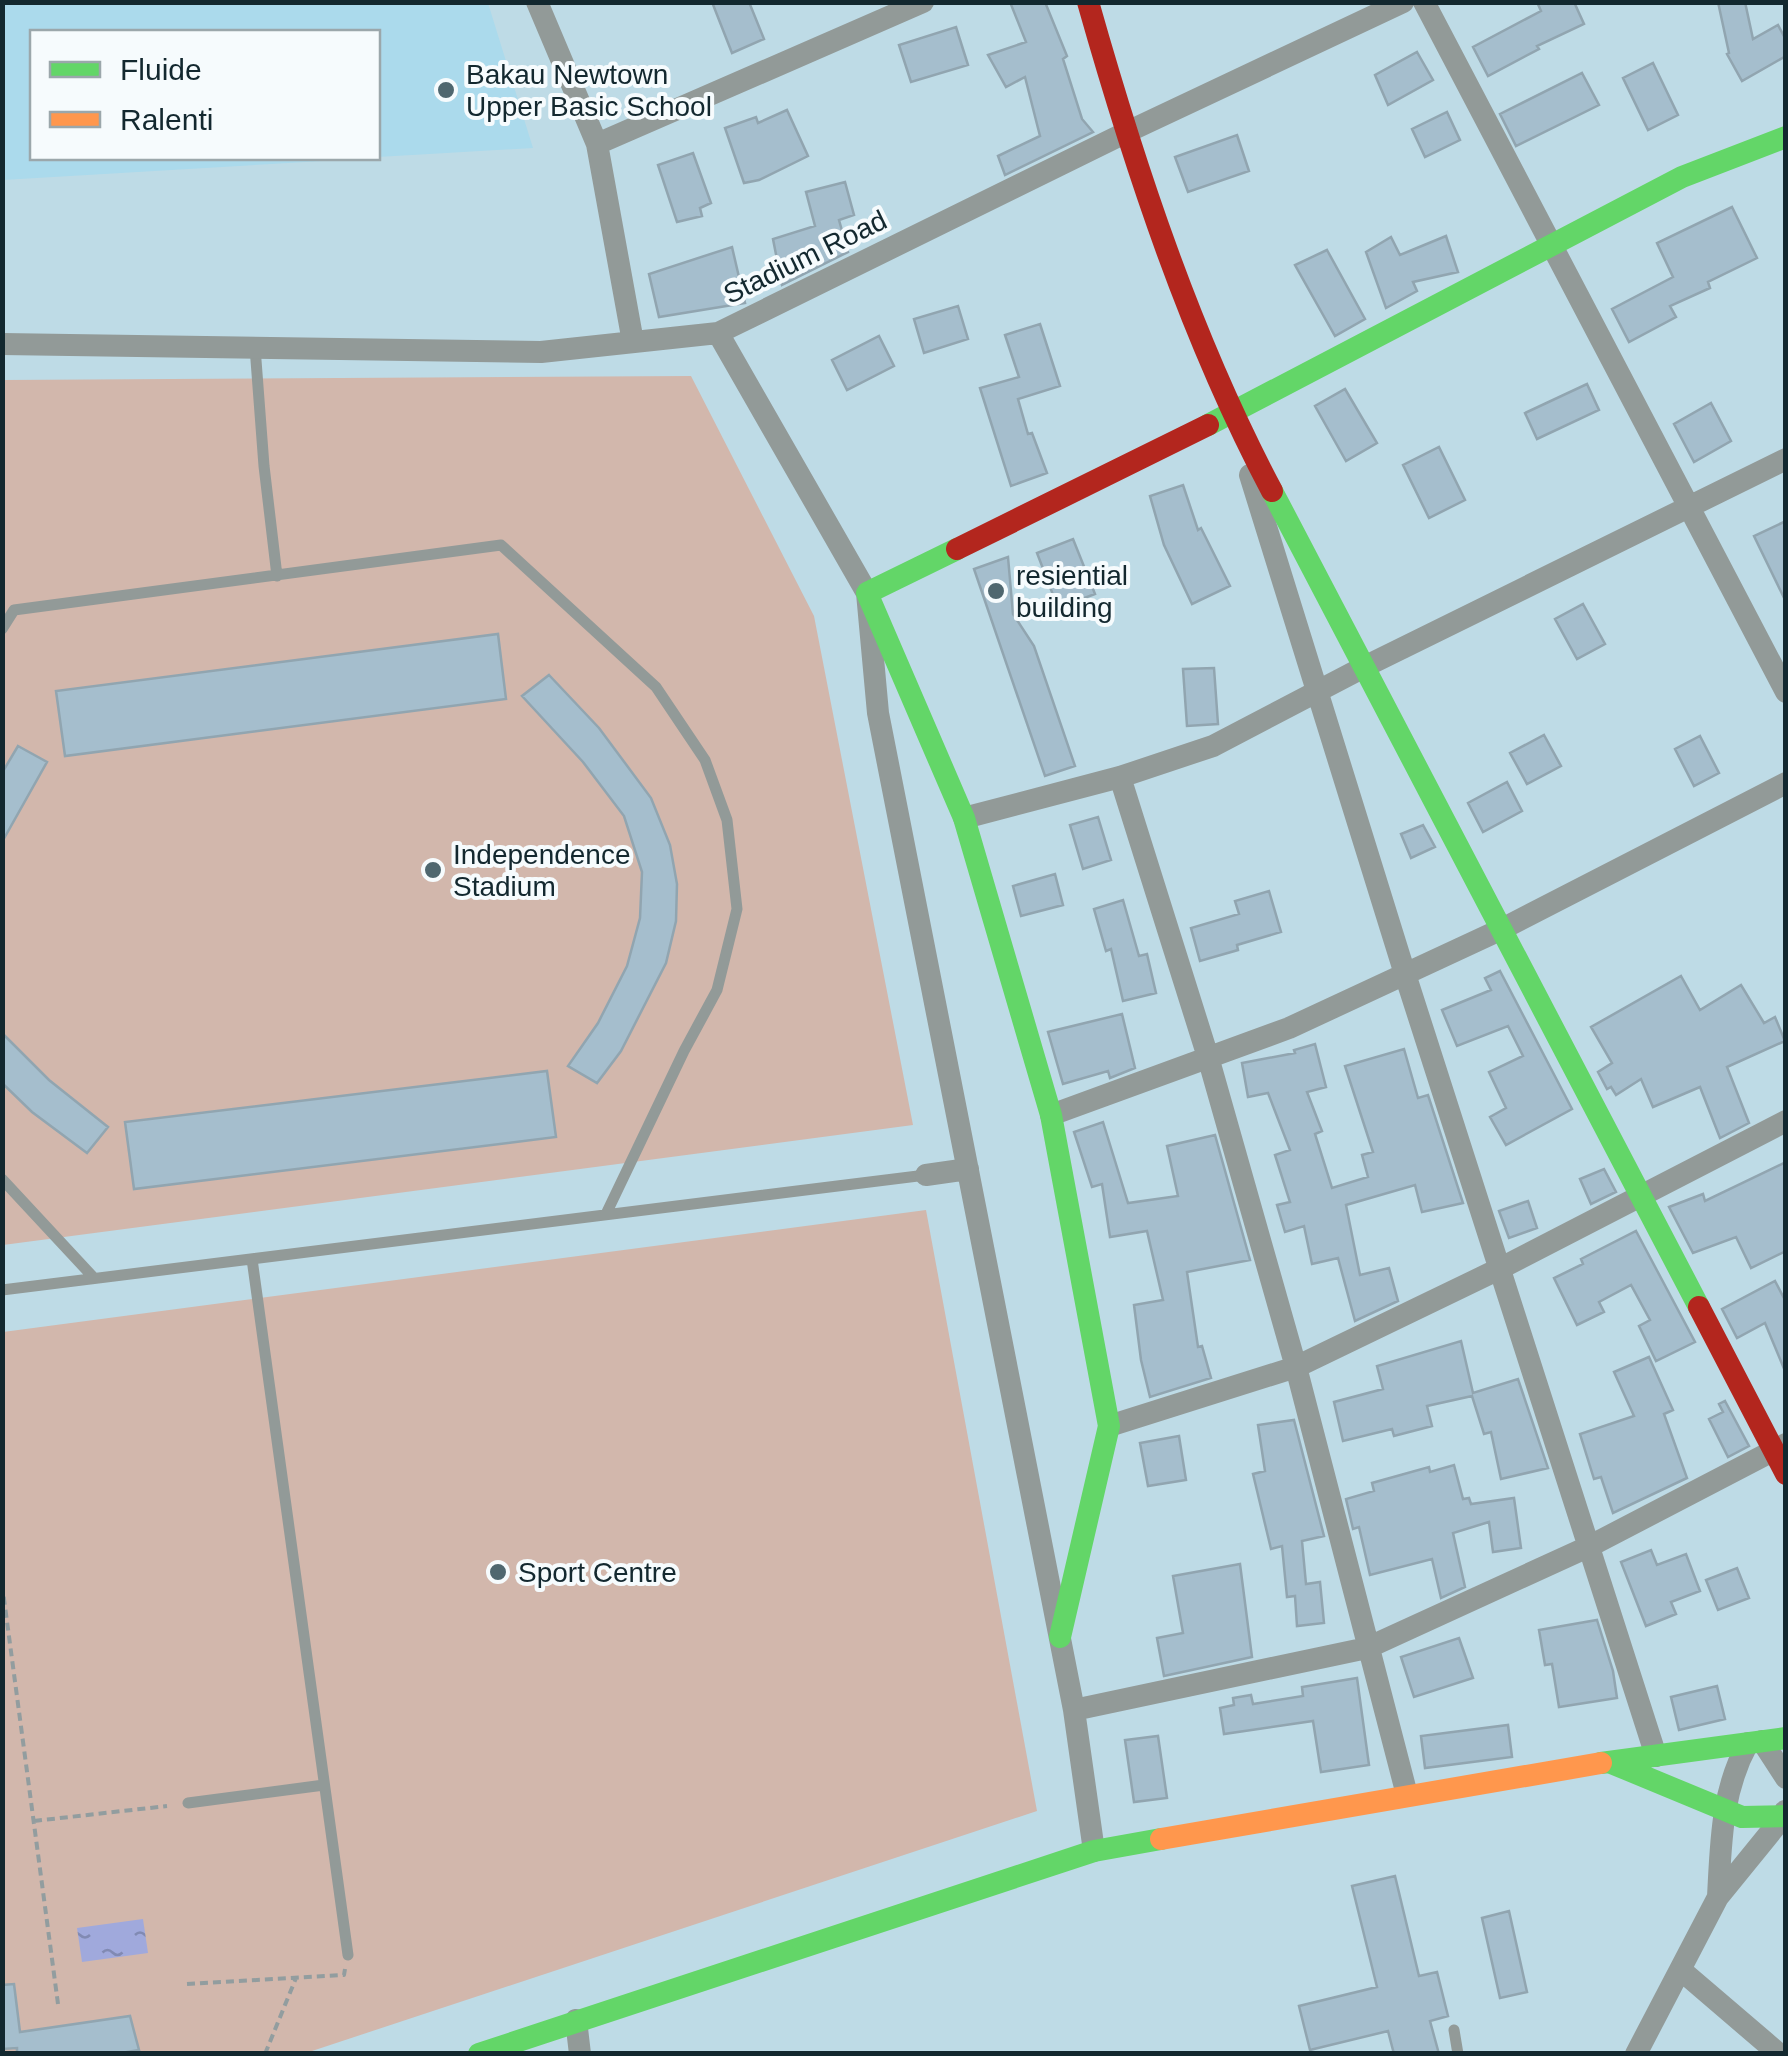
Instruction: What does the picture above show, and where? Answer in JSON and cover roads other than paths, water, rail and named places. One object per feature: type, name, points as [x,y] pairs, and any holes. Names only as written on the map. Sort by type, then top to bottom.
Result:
[{"type":"street","points":[[536,2],[597,144],[633,342]]},
{"type":"street","points":[[597,144],[923,2]]},
{"type":"street","points":[[1088,2],[1125,133],[1231,414],[1405,974],[1656,1756]]},
{"type":"street","name":"Stadium Road","points":[[2,344],[541,352],[718,333],[1125,133],[1403,2]]},
{"type":"street","points":[[1424,2],[1786,692]]},
{"type":"street","points":[[867,593],[1231,414],[1682,177],[1786,137]]},
{"type":"street","points":[[718,333],[867,593],[964,818],[1051,1115],[1110,1426],[1060,1637]]},
{"type":"street","points":[[1231,414],[1640,1194],[1780,1447],[1786,1474]]},
{"type":"street","points":[[964,818],[1120,777],[1214,746],[1364,666],[1687,504],[1786,459]]},
{"type":"street","points":[[867,593],[878,713],[1074,1710],[1094,1851]]},
{"type":"street","points":[[1120,777],[1208,1057],[1296,1367],[1407,1795]]},
{"type":"street","points":[[1051,1115],[1289,1028],[1502,930],[1786,783]]},
{"type":"street","points":[[1110,1426],[1296,1367],[1501,1268],[1786,1121]]},
{"type":"street","points":[[926,1174],[968,1169]]},
{"type":"street","points":[[1074,1710],[1367,1648],[1590,1546],[1780,1447]]},
{"type":"street","points":[[478,2054],[1094,1851],[1407,1795],[1765,1741]]},
{"type":"street","points":[[1765,1741],[1786,1778]]},
{"type":"street","points":[[1718,1897],[1723,1810],[1734,1772],[1765,1741]]},
{"type":"street","points":[[1609,1762],[1723,1810],[1756,1819],[1785,1814]]},
{"type":"street","points":[[1636,2054],[1718,1897],[1785,1814]]},
{"type":"street","points":[[1682,1971],[1779,2054]]},
{"type":"street","points":[[576,2020],[580,2054]]},
{"type":"lane","points":[[255,347],[277,576]]},
{"type":"lane","points":[[2,629],[14,610],[501,544],[656,687],[705,760],[728,820],[737,909],[717,990],[606,1214]]},
{"type":"lane","points":[[2,1290],[926,1174]]},
{"type":"lane","points":[[2,1179],[94,1278]]},
{"type":"lane","points":[[252,1259],[348,1955]]},
{"type":"lane","points":[[188,1803],[324,1785]]},
{"type":"lane","points":[[1454,2030],[1458,2054]]},
{"type":"water","points":[[143,1919],[148,1953],[82,1962],[77,1928]]},
{"type":"place","name":"Bakau Newtown Upper Basic School","points":[[446,90]]},
{"type":"place","name":"resiential building","points":[[996,591]]},
{"type":"place","name":"Independence Stadium","points":[[433,870]]},
{"type":"place","name":"Sport Centre","points":[[498,1572]]}]
